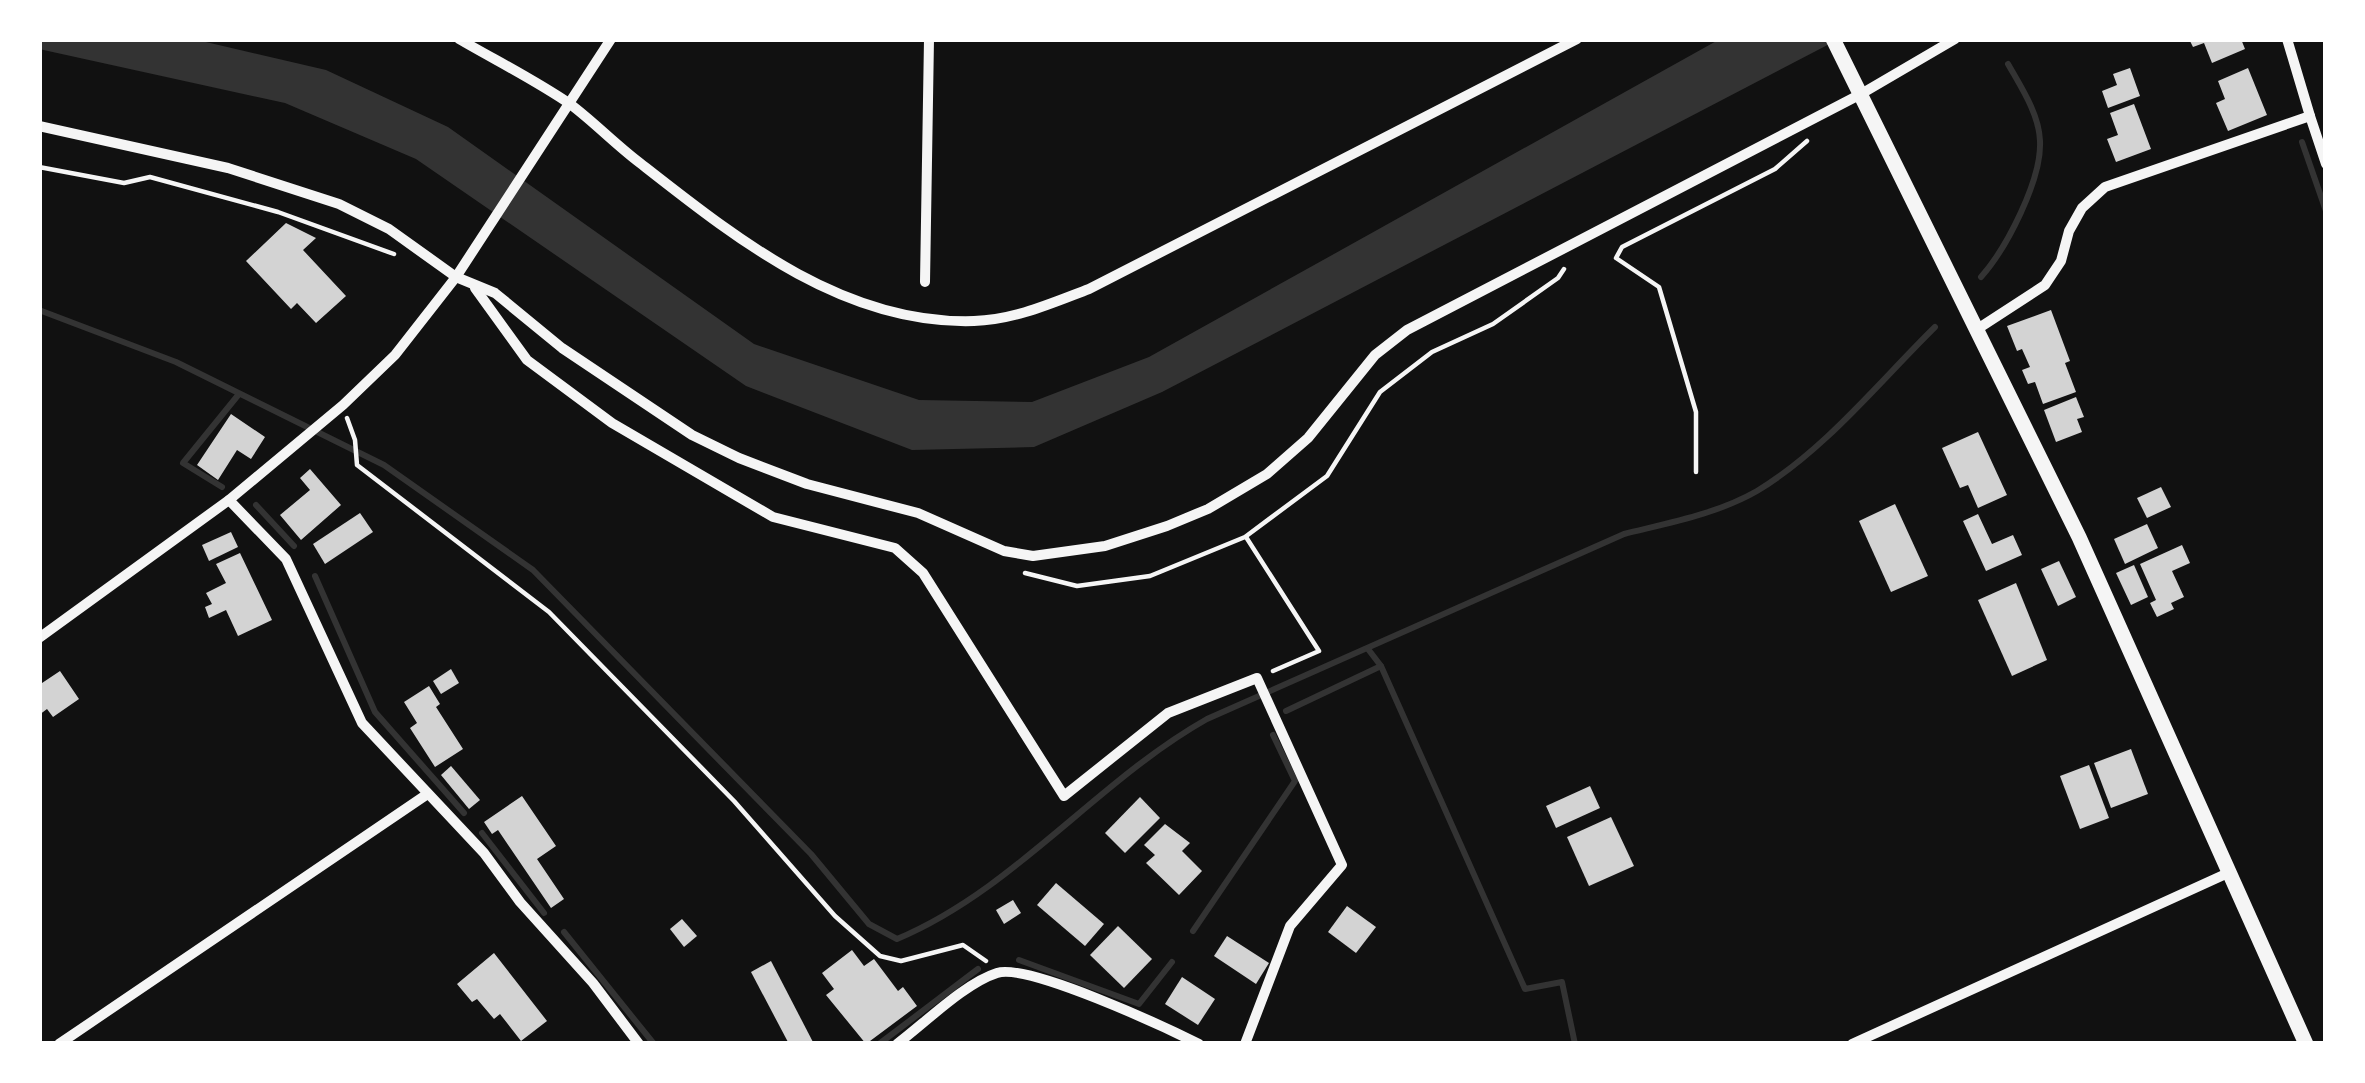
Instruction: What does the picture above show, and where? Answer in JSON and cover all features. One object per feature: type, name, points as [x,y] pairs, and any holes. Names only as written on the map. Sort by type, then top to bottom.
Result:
[{"type":"main road","points":[[1833,39],[2079,537],[2306,1044]]},
{"type":"street","points":[[459,39],[569,104],[639,163],[820,287],[923,318],[976,322],[1023,314],[1089,289],[1577,39]]},
{"type":"street","points":[[39,638],[229,500],[324,422],[394,356],[456,277],[611,39]]},
{"type":"street","points":[[925,282],[929,39]]},
{"type":"street","points":[[39,126],[138,145],[308,193],[389,229],[456,277],[495,293],[623,391],[692,435],[807,484],[918,513],[1004,551],[1033,556],[1106,546],[1208,509],[1267,474],[1308,438],[1375,356],[1407,330],[1955,39]]},
{"type":"street","points":[[2287,39],[2326,164]]},
{"type":"street","points":[[1979,328],[2045,285],[2061,261],[2069,231],[2082,208],[2105,187],[2310,116]]},
{"type":"street","points":[[472,285],[527,360],[612,423],[773,517],[895,548],[923,573],[1064,796],[1168,713],[1259,682],[1342,865],[1290,926],[1245,1044]]},
{"type":"street","points":[[229,500],[286,560],[362,723],[484,854],[639,1044]]},
{"type":"street","points":[[58,1044],[426,795]]},
{"type":"street","points":[[1852,1044],[2228,873]]},
{"type":"street","points":[[897,1044],[978,982],[1000,971],[1023,974],[1125,1010],[1199,1044]]},
{"type":"path","points":[[1696,472],[1696,412],[1659,287],[1616,258],[1622,247],[1775,169],[1809,139]]},
{"type":"path","points":[[39,167],[124,183],[150,177],[278,212],[411,260]]},
{"type":"path","points":[[356,440],[357,466],[549,612],[734,801],[835,916],[880,956],[901,961],[963,945],[1000,971]]},
{"type":"path","points":[[1245,537],[1319,652],[1259,682]]},
{"type":"shaded area","points":[[39,39],[193,39],[326,70],[448,127],[754,344],[919,400],[1032,402],[1149,357],[1720,39],[1839,39],[1162,392],[1034,447],[912,450],[746,386],[416,159],[285,103],[39,49]]},
{"type":"building","points":[[2189,39],[2241,39],[2245,49],[2212,63],[2204,43],[2193,47]]},
{"type":"building","points":[[2130,68],[2140,96],[2108,108],[2102,91],[2117,85],[2113,74]]},
{"type":"building","points":[[2248,68],[2267,115],[2228,131],[2216,103],[2225,99],[2218,81]]},
{"type":"building","points":[[2134,104],[2151,149],[2116,162],[2107,139],[2118,135],[2110,113]]},
{"type":"building","points":[[286,223],[316,238],[303,250],[346,296],[316,323],[297,303],[291,309],[246,261]]},
{"type":"building","points":[[2051,310],[2076,392],[2043,404],[2035,382],[2028,384],[2022,370],[2030,367],[2007,326]]},
{"type":"building","points":[[2076,397],[2084,417],[2077,419],[2082,432],[2056,442],[2044,410]]},
{"type":"building","points":[[231,414],[265,437],[251,459],[237,450],[218,480],[197,465]]},
{"type":"building","points":[[1978,432],[2007,495],[1978,508],[1968,485],[1960,488],[1942,448]]},
{"type":"building","points":[[310,469],[341,505],[301,540],[280,515],[310,490],[300,478]]},
{"type":"building","points":[[2161,487],[2171,507],[2147,518],[2137,498]]},
{"type":"building","points":[[1895,504],[1928,576],[1891,592],[1859,521]]},
{"type":"building","points":[[360,513],[373,532],[325,564],[313,544]]},
{"type":"building","points":[[1978,514],[1992,544],[2013,535],[2022,555],[1986,571],[1963,521]]},
{"type":"building","points":[[2147,524],[2158,548],[2125,564],[2114,539]]},
{"type":"building","points":[[231,532],[238,547],[209,561],[202,545]]},
{"type":"building","points":[[2182,545],[2190,563],[2172,571],[2184,597],[2171,603],[2174,609],[2157,617],[2150,603],[2156,600],[2140,564]]},
{"type":"building","points":[[240,553],[272,620],[238,636],[226,610],[209,618],[205,607],[212,604],[206,593],[226,583],[216,564]]},
{"type":"building","points":[[2059,561],[2076,597],[2058,606],[2041,569]]},
{"type":"building","points":[[2134,565],[2148,597],[2131,605],[2116,573]]},
{"type":"building","points":[[2016,583],[2047,660],[2012,676],[1978,600]]},
{"type":"building","points":[[451,669],[459,683],[441,694],[433,681]]},
{"type":"building","points":[[60,671],[79,699],[53,717],[47,709],[39,715],[39,685]]},
{"type":"building","points":[[429,686],[440,704],[436,707],[463,749],[435,767],[410,728],[417,723],[404,702]]},
{"type":"building","points":[[2131,749],[2148,794],[2111,808],[2094,763]]},
{"type":"building","points":[[2089,765],[2109,818],[2080,829],[2060,776]]},
{"type":"building","points":[[451,766],[480,800],[469,809],[441,775]]},
{"type":"building","points":[[1590,786],[1600,808],[1556,828],[1546,806]]},
{"type":"building","points":[[522,796],[556,846],[537,859],[564,899],[551,908],[498,830],[492,834],[484,822]]},
{"type":"building","points":[[1140,797],[1160,818],[1125,853],[1105,833]]},
{"type":"building","points":[[1611,817],[1634,866],[1589,886],[1567,837]]},
{"type":"building","points":[[1165,824],[1190,843],[1182,851],[1202,871],[1179,895],[1146,863],[1155,855],[1144,845]]},
{"type":"building","points":[[1056,883],[1104,924],[1085,946],[1037,905]]},
{"type":"building","points":[[1013,900],[1021,913],[1004,924],[996,910]]},
{"type":"building","points":[[1347,906],[1376,927],[1356,953],[1328,932]]},
{"type":"building","points":[[682,919],[697,936],[684,947],[670,929]]},
{"type":"building","points":[[1118,926],[1152,959],[1124,988],[1090,955]]},
{"type":"building","points":[[1227,936],[1269,963],[1256,984],[1214,956]]},
{"type":"building","points":[[852,950],[864,966],[874,959],[898,991],[903,987],[917,1006],[866,1044],[826,995],[834,989],[822,973]]},
{"type":"building","points":[[494,953],[547,1021],[521,1041],[500,1014],[494,1019],[457,984]]},
{"type":"building","points":[[771,961],[814,1044],[789,1044],[751,972]]},
{"type":"building","points":[[1182,977],[1215,999],[1198,1025],[1165,1004]]},
{"type":"waterway","points":[[1981,277],[2021,213],[2039,157],[2036,121],[2008,64]]},
{"type":"waterway","points":[[2302,142],[2326,211]]},
{"type":"waterway","points":[[39,310],[176,362],[384,465],[533,570],[811,854],[869,924],[897,939],[979,893],[1129,773],[1207,719],[1624,534],[1709,512],[1757,491],[1828,436],[1935,327]]},
{"type":"waterway","points":[[222,487],[183,463],[239,394]]},
{"type":"waterway","points":[[256,505],[294,546]]},
{"type":"waterway","points":[[315,576],[375,712],[464,813]]},
{"type":"waterway","points":[[1368,649],[1381,666],[1525,989],[1562,982],[1575,1044]]},
{"type":"waterway","points":[[1286,711],[1381,666]]},
{"type":"waterway","points":[[1193,931],[1295,781],[1273,735]]},
{"type":"waterway","points":[[482,833],[544,913]]},
{"type":"waterway","points":[[564,932],[654,1044]]},
{"type":"waterway","points":[[1019,960],[1139,1004],[1172,962]]},
{"type":"waterway","points":[[879,1044],[978,969]]}]
